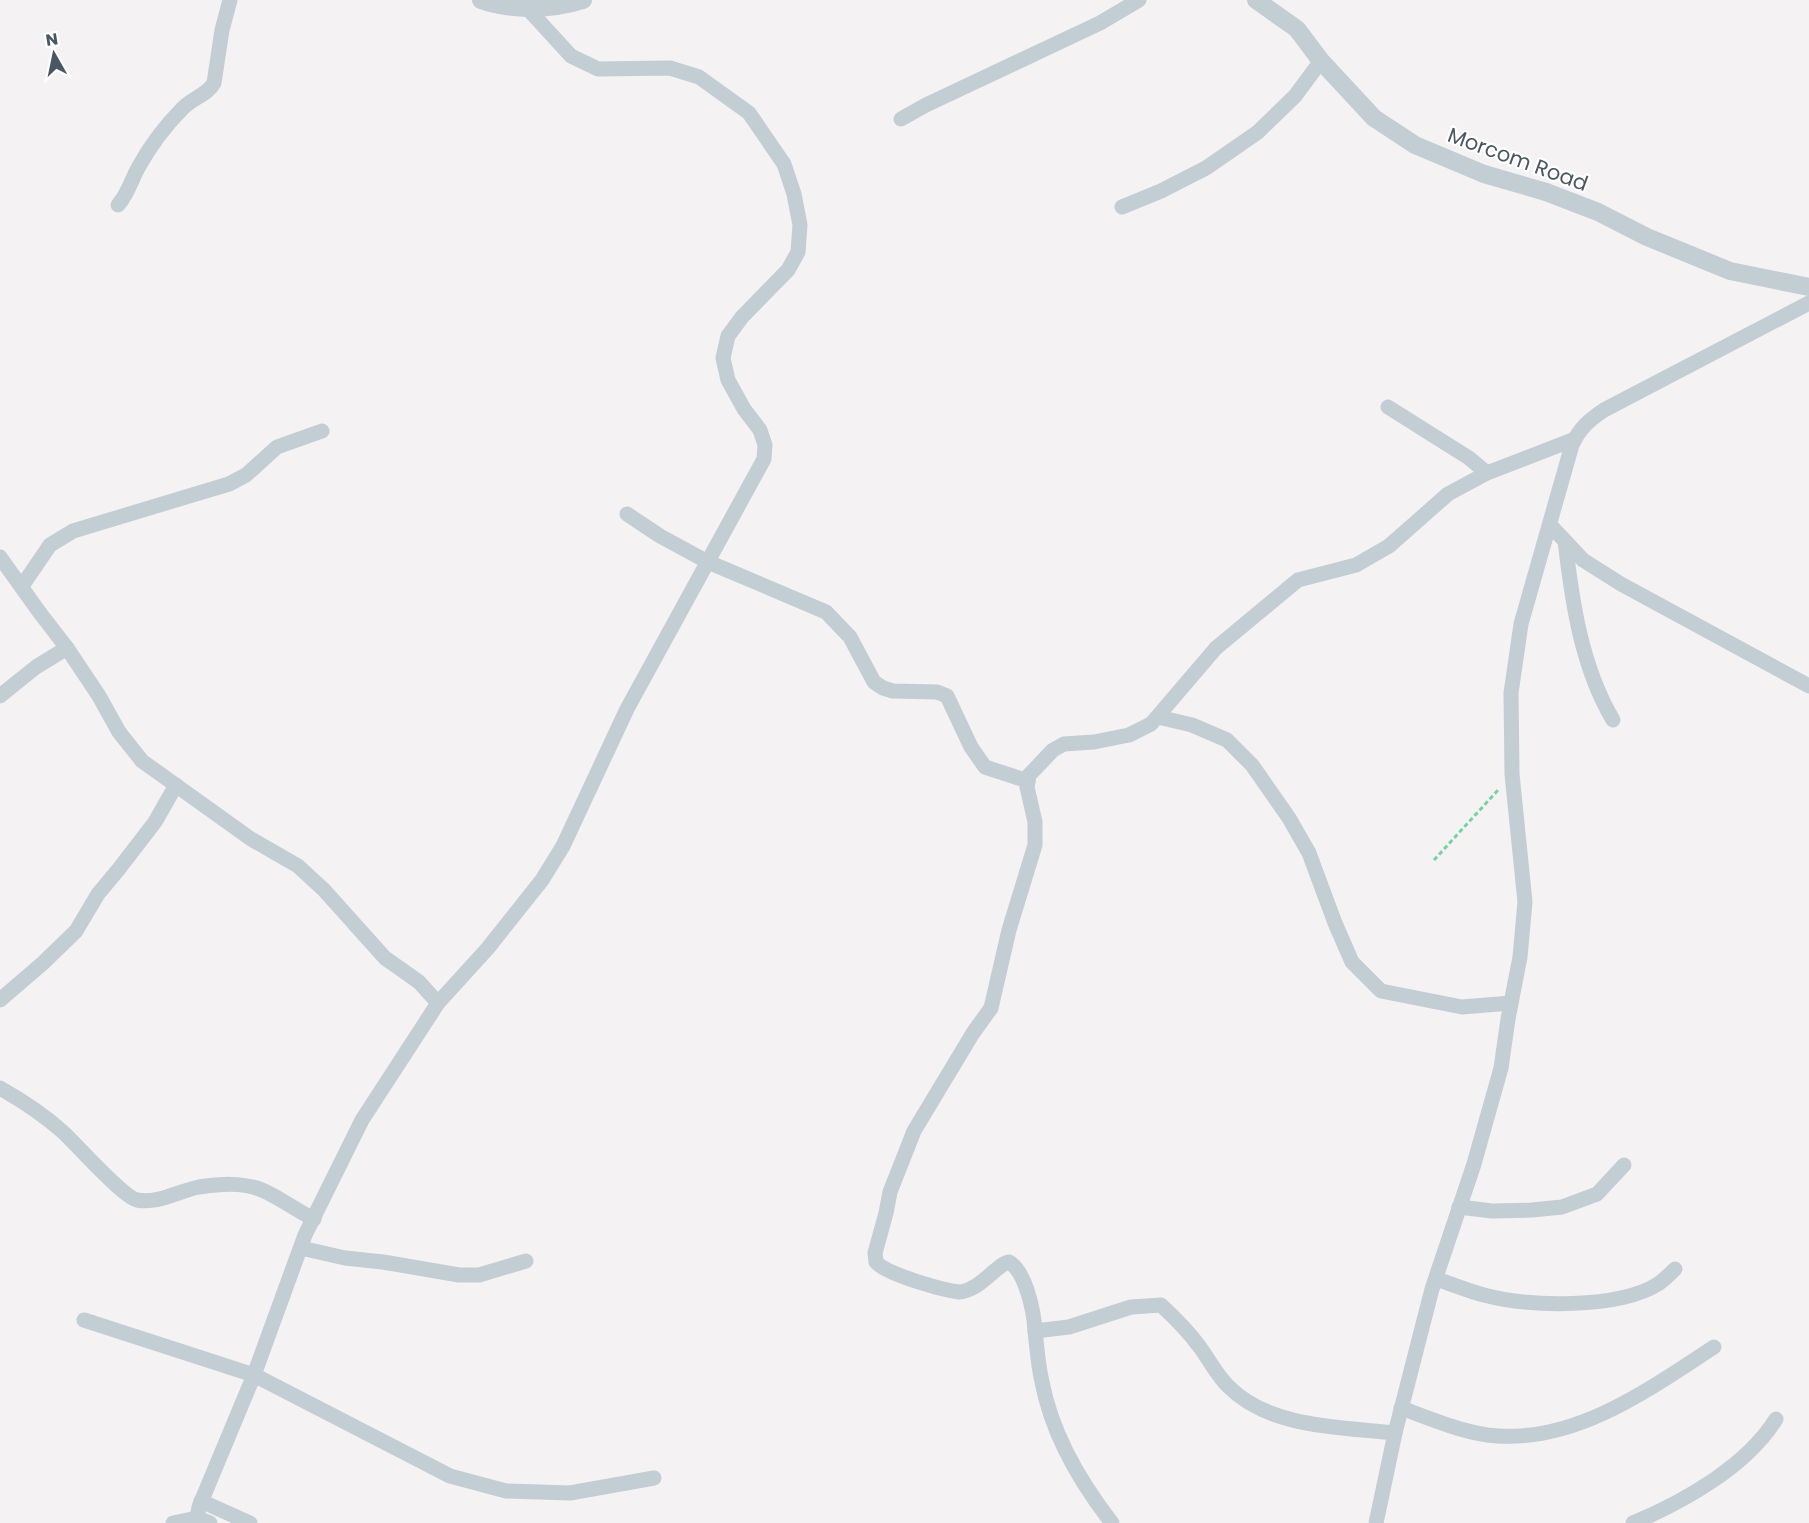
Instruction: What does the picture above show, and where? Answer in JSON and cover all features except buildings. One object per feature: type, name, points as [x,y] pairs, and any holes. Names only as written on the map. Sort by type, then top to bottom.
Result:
[{"type":"street","points":[[118,205],[126,196],[138,168],[155,142],[182,108],[210,90],[214,83],[222,30],[230,0]]},
{"type":"street","points":[[481,0],[528,9],[583,0]]},
{"type":"street","points":[[901,119],[1100,23],[1139,0]]},
{"type":"street","name":"Morcom Road","points":[[1256,0],[1297,28],[1321,61],[1374,118],[1415,145],[1484,174],[1546,192],[1598,212],[1647,237],[1730,271],[1809,287]]},
{"type":"street","points":[[173,1523],[203,1521],[201,1501],[254,1375],[301,1248],[362,1120],[438,1003],[488,948],[542,880],[563,846],[583,808],[627,709],[764,459],[765,445],[760,430],[744,409],[728,380],[723,358],[728,336],[742,317],[788,270],[798,252],[800,225],[794,194],[784,164],[748,113],[699,77],[670,68],[598,69],[572,56],[528,9]]},
{"type":"street","points":[[1122,207],[1161,191],[1206,168],[1258,132],[1295,96],[1321,61]]},
{"type":"street","points":[[1376,1523],[1401,1408],[1436,1279],[1501,1068],[1520,957],[1524,902],[1512,774],[1511,693],[1521,624],[1575,439],[1580,429],[1591,419],[1619,402],[1809,303]]},
{"type":"street","points":[[1388,407],[1469,458],[1487,472]]},
{"type":"street","points":[[22,586],[50,545],[73,531],[229,484],[246,475],[277,447],[322,431]]},
{"type":"street","points":[[1112,1523],[1074,1469],[1048,1407],[1041,1382],[1035,1331],[1026,1289],[1015,1266],[1009,1262],[1003,1263],[994,1274],[975,1287],[961,1292],[919,1282],[885,1269],[879,1266],[874,1258],[890,1192],[914,1131],[973,1033],[991,1008],[1009,930],[1035,845],[1035,822],[1028,782],[1029,775],[1058,746],[1129,735],[1151,724],[1216,648],[1298,580],[1356,565],[1389,546],[1448,494],[1487,472],[1575,439]]},
{"type":"street","points":[[627,514],[660,536],[708,562],[826,612],[850,637],[874,682],[893,691],[937,692],[947,696],[971,747],[985,767],[1028,782]]},
{"type":"street","points":[[1550,525],[1583,560],[1621,584],[1809,686]]},
{"type":"street","points":[[1565,541],[1570,589],[1580,633],[1591,672],[1613,720]]},
{"type":"street","points":[[0,557],[67,648],[99,696],[119,732],[142,761],[251,839],[298,866],[324,890],[385,958],[419,982],[438,1003]]},
{"type":"street","points":[[0,696],[36,667],[67,648]]},
{"type":"street","points":[[1158,717],[1192,724],[1227,740],[1252,765],[1289,818],[1309,853],[1352,962],[1381,991],[1462,1007],[1511,1003]]},
{"type":"street","points":[[0,1000],[76,931],[98,894],[155,822],[176,785]]},
{"type":"street","points":[[0,1088],[27,1103],[63,1132],[134,1199],[166,1198],[198,1188],[238,1184],[263,1190],[294,1210],[314,1219]]},
{"type":"street","points":[[1459,1207],[1492,1211],[1562,1207],[1597,1194],[1624,1165]]},
{"type":"street","points":[[301,1248],[345,1258],[459,1275],[479,1275],[526,1261]]},
{"type":"street","points":[[1436,1279],[1485,1296],[1523,1301],[1598,1304],[1624,1298],[1657,1285],[1676,1269]]},
{"type":"street","points":[[1035,1331],[1069,1327],[1131,1307],[1161,1305],[1198,1344],[1227,1386],[1248,1404],[1275,1415],[1305,1422],[1395,1433]]},
{"type":"street","points":[[84,1320],[254,1375],[450,1476],[506,1491],[570,1493],[654,1478]]},
{"type":"street","points":[[1401,1408],[1453,1427],[1497,1436],[1544,1434],[1580,1423],[1622,1405],[1714,1347]]},
{"type":"street","points":[[1633,1523],[1664,1510],[1731,1467],[1776,1419]]},
{"type":"street","points":[[201,1501],[250,1523]]},
{"type":"path","points":[[1434,860],[1512,774]]}]
